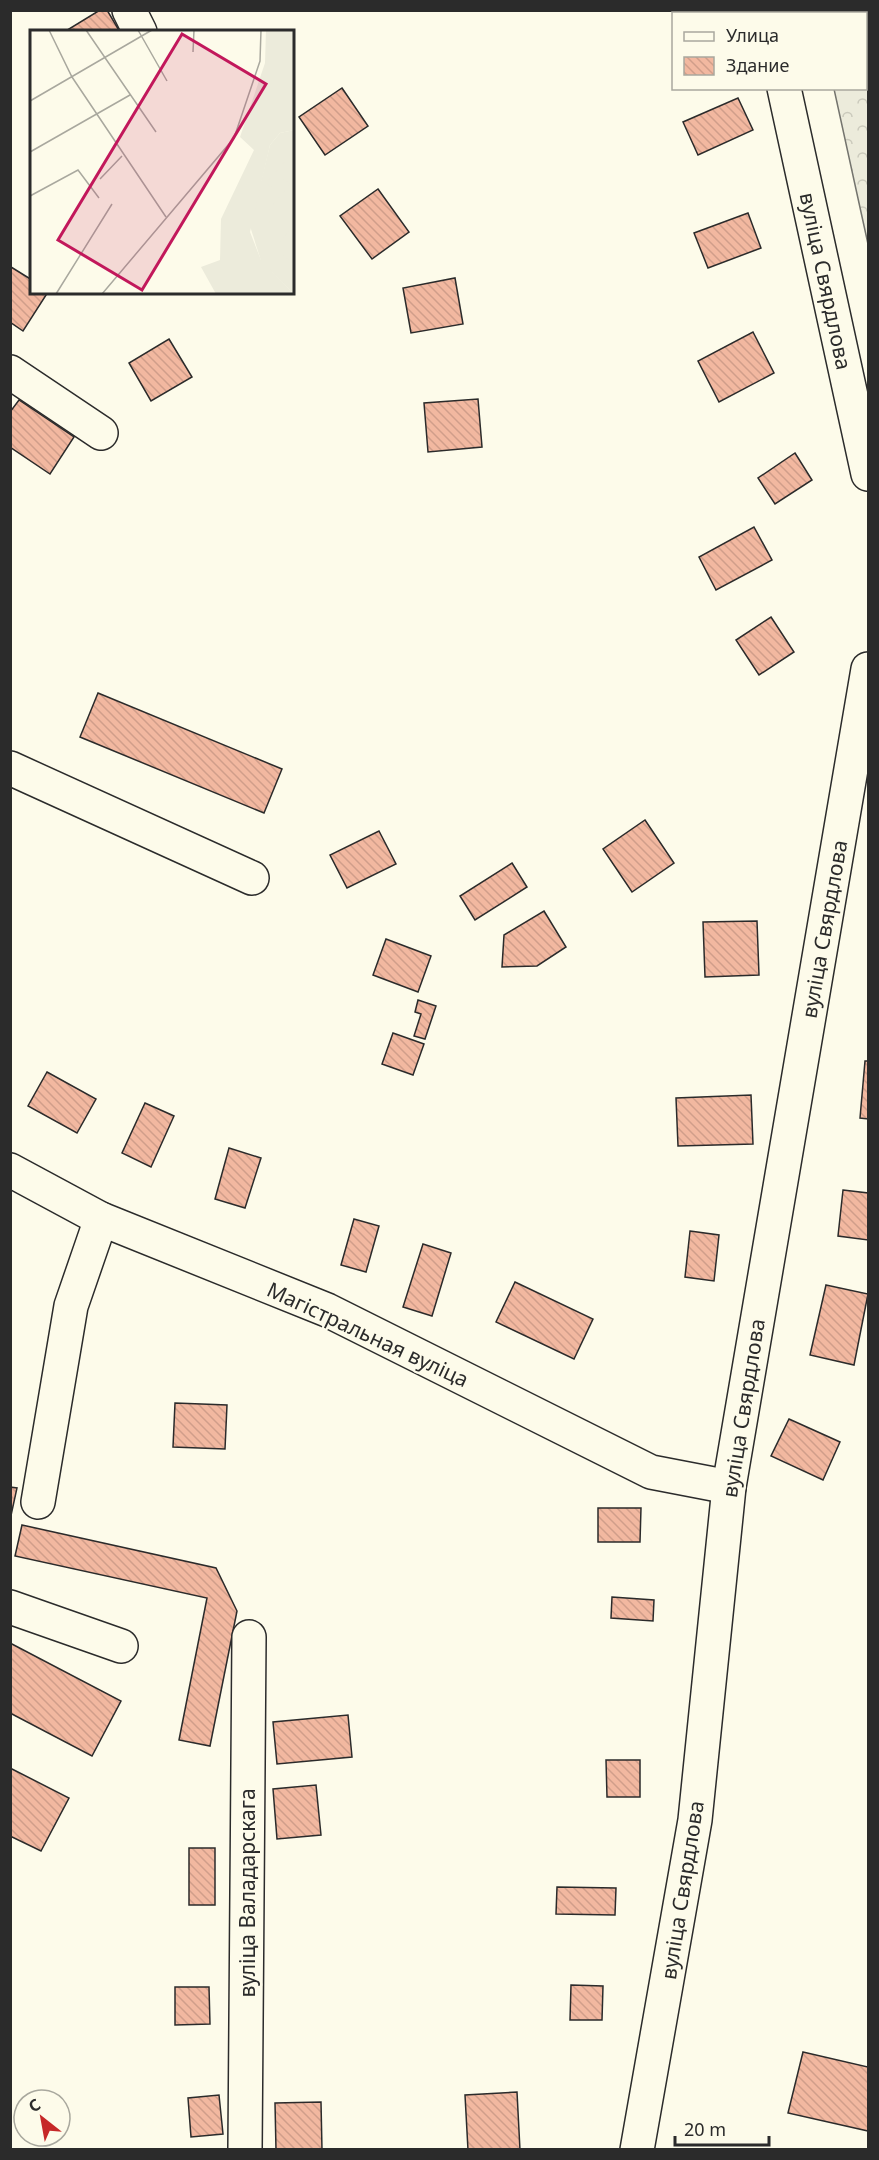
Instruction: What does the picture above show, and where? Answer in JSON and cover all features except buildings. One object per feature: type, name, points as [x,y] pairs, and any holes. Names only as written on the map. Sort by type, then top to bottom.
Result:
[{"type":"street","points":[[129,10],[139,30]]},
{"type":"street","name":"вуліца Свярдлова","points":[[784,90],[868,474]]},
{"type":"street","points":[[10,372],[101,433]]},
{"type":"street","name":"вуліца Свярдлова","points":[[637,2150],[695,1820],[729,1487],[868,669]]},
{"type":"street","points":[[10,768],[252,878]]},
{"type":"street","name":"Магістральная вуліца","points":[[10,1170],[101,1219],[327,1310],[651,1473],[729,1487]]},
{"type":"street","points":[[38,1502],[71,1306],[101,1219]]},
{"type":"street","points":[[10,1607],[121,1646]]},
{"type":"street","name":"вуліца Валадарскага","points":[[245,2150],[249,1637]]},
{"type":"green space","points":[[868,11],[868,244],[834,90],[867,90],[867,12],[817,12]]}]
